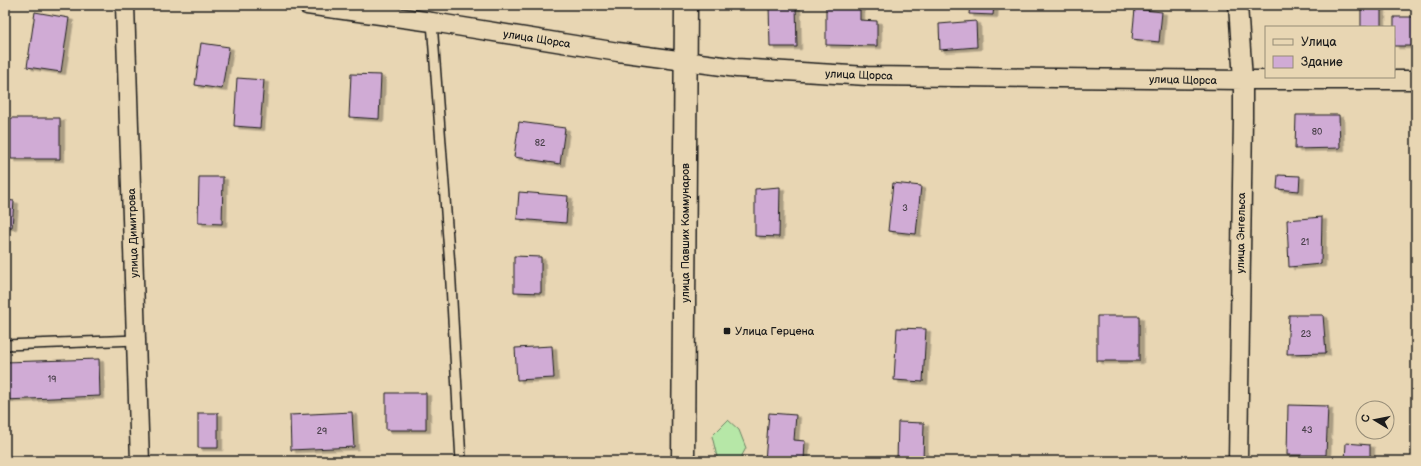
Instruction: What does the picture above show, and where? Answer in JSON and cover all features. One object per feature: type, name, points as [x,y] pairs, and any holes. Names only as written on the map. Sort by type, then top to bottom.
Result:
[{"type":"street","name":"улица Димитрова","points":[[125,5],[140,461]]},
{"type":"street","name":"улица Щорса","points":[[307,5],[432,22],[610,51],[737,68],[867,76],[1243,80],[1416,80]]},
{"type":"street","name":"улица Павших Коммунаров","points":[[684,461],[686,5]]},
{"type":"street","name":"улица Энгельса","points":[[1238,5],[1243,80],[1238,461]]},
{"type":"lane","points":[[432,22],[450,258],[461,461]]},
{"type":"lane","points":[[5,345],[137,340]]},
{"type":"green space","points":[[728,420],[739,430],[746,448],[739,461],[718,461],[712,436]]},
{"type":"building","points":[[769,5],[796,5],[797,47],[770,47]]},
{"type":"building","points":[[826,5],[860,5],[860,20],[877,21],[877,46],[826,45]]},
{"type":"building","points":[[970,5],[994,5],[993,15],[969,14]]},
{"type":"building","points":[[1381,6],[1381,26],[1361,26],[1361,7]]},
{"type":"building","points":[[1135,9],[1162,12],[1159,42],[1132,39]]},
{"type":"building","points":[[35,12],[69,18],[61,72],[27,67]]},
{"type":"building","points":[[1394,17],[1416,17],[1416,46],[1395,46]]},
{"type":"building","points":[[976,21],[977,47],[940,50],[939,24]]},
{"type":"building","points":[[201,43],[229,47],[222,89],[195,85]]},
{"type":"building","points":[[351,74],[381,75],[379,119],[349,117]]},
{"type":"building","points":[[237,78],[264,80],[260,128],[234,126]]},
{"type":"building","points":[[1296,115],[1339,115],[1340,148],[1295,149]]},
{"type":"building","points":[[11,118],[60,118],[60,159],[11,159]]},
{"type":"building","points":[[519,122],[565,128],[560,164],[514,157]]},
{"type":"building","points":[[1278,175],[1300,176],[1299,191],[1277,189]]},
{"type":"building","points":[[199,177],[223,177],[222,224],[198,223]]},
{"type":"building","points":[[893,183],[921,186],[916,234],[888,231]]},
{"type":"building","points":[[780,187],[779,237],[755,236],[755,189]]},
{"type":"building","points":[[519,192],[568,196],[566,223],[517,219]]},
{"type":"building","points":[[5,200],[14,201],[12,227],[5,227]]},
{"type":"building","points":[[1322,217],[1321,264],[1289,267],[1287,220]]},
{"type":"building","points":[[514,256],[541,257],[541,293],[514,292]]},
{"type":"building","points":[[1289,315],[1323,315],[1326,353],[1287,354]]},
{"type":"building","points":[[1097,316],[1139,316],[1139,361],[1097,361]]},
{"type":"building","points":[[897,328],[926,329],[923,382],[894,380]]},
{"type":"building","points":[[552,346],[554,378],[517,380],[515,348]]},
{"type":"building","points":[[99,359],[100,396],[5,400],[5,362]]},
{"type":"building","points":[[386,393],[426,393],[426,430],[386,430]]},
{"type":"building","points":[[1288,405],[1328,406],[1326,455],[1287,455]]},
{"type":"building","points":[[352,412],[354,447],[291,450],[290,415]]},
{"type":"building","points":[[198,413],[218,413],[218,448],[198,448]]},
{"type":"building","points":[[769,413],[796,415],[794,440],[805,441],[804,461],[765,461]]},
{"type":"building","points":[[898,422],[924,423],[923,461],[897,461]]},
{"type":"building","points":[[1346,443],[1370,445],[1370,461],[1345,461]]},
{"type":"place","name":"Улица Герцена","points":[[727,331]]}]
